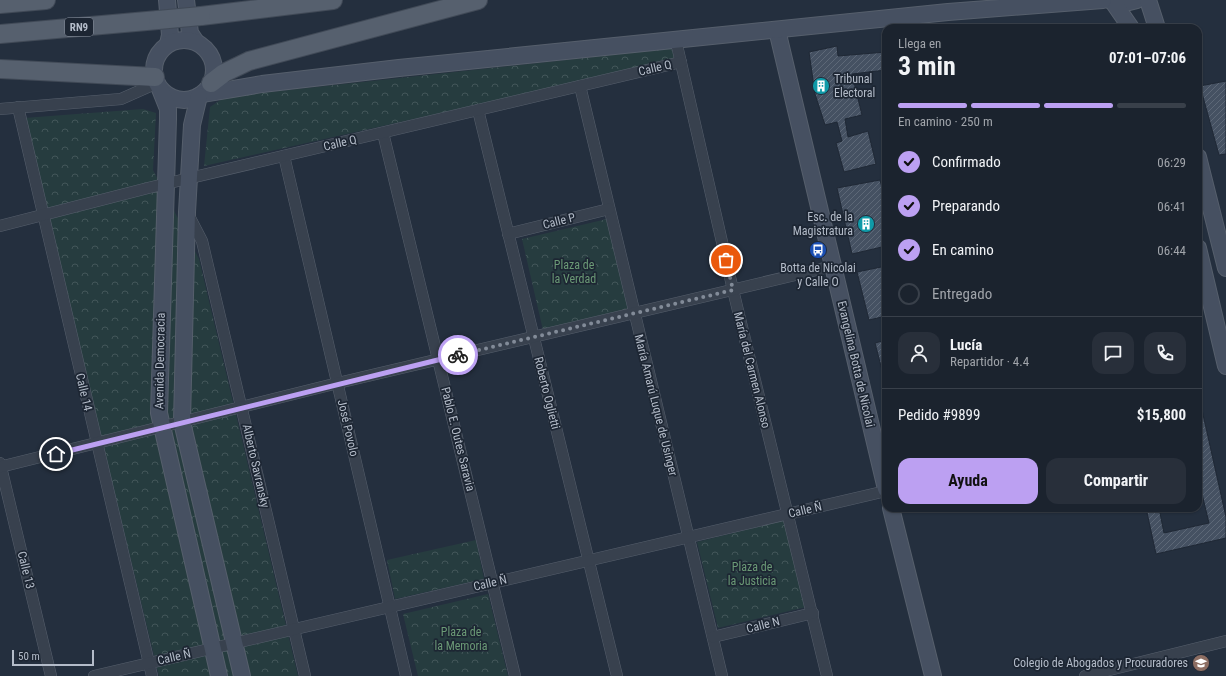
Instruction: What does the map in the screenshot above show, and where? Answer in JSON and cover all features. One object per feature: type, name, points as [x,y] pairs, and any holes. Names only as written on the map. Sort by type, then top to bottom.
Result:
[{"type":"main road","points":[[0,4],[46,0]]},
{"type":"main road","name":"RN9","points":[[0,34],[201,16],[333,0]]},
{"type":"main road","points":[[209,86],[249,61],[478,0]]},
{"type":"main road","points":[[0,69],[157,83]]},
{"type":"street","points":[[167,0],[170,35],[168,44]]},
{"type":"street","points":[[186,0],[190,33],[211,58],[214,75],[209,86]]},
{"type":"street","points":[[209,86],[262,84],[399,68],[1062,2],[1108,1],[1121,4],[1143,0],[1155,24]]},
{"type":"street","points":[[1108,1],[1128,24]]},
{"type":"street","name":"Evangelina Botta de Nicolai","points":[[777,30],[882,473]]},
{"type":"street","points":[[196,42],[182,40],[168,44],[160,51],[156,59],[154,68],[157,83],[174,99],[182,100],[209,86],[236,80],[262,84]]},
{"type":"street","name":"María del Carmen Alonso","points":[[676,41],[733,290],[787,514],[813,613],[827,676]]},
{"type":"street","name":"Calle Q","points":[[0,226],[165,184],[681,62]]},
{"type":"street","points":[[0,109],[121,99],[157,83]]},
{"type":"street","name":"Avenida Democracia","points":[[157,83],[168,109],[159,413],[219,676]]},
{"type":"street","name":"Avenida Democracia","points":[[209,86],[192,125],[187,212],[182,422],[242,676]]},
{"type":"street","name":"María Amarú Luque de Usinger","points":[[580,86],[722,676]]},
{"type":"street","name":"Calle 14","points":[[18,107],[152,676]]},
{"type":"street","name":"Roberto Oglietti","points":[[478,110],[617,676]]},
{"type":"street","name":"Pablo E. Outes Saravia","points":[[382,133],[515,676]]},
{"type":"street","name":"José Povolo","points":[[284,156],[406,676]]},
{"type":"street","points":[[1202,173],[1226,268]]},
{"type":"street","name":"Calle P","points":[[508,234],[609,209]]},
{"type":"street","name":"Alberto Savransky","points":[[187,212],[202,241],[305,676]]},
{"type":"street","points":[[1202,265],[1226,366]]},
{"type":"street","points":[[0,466],[97,444],[338,383],[833,266]]},
{"type":"street","name":"Calle 13","points":[[0,466],[51,676]]},
{"type":"street","name":"Calle Ñ","points":[[94,676],[882,491]]},
{"type":"street","points":[[892,512],[933,676]]},
{"type":"street","name":"Calle N","points":[[713,637],[813,613]]},
{"type":"street","points":[[1085,676],[1226,641]]},
{"type":"green space","points":[[676,48],[678,60],[204,166],[210,107],[225,97]]},
{"type":"green space","points":[[143,109],[156,113],[153,170],[199,259],[298,676],[159,676],[24,118]]},
{"type":"green space","name":"Plaza de la Verdad","points":[[607,219],[629,309],[543,330],[522,239]]},
{"type":"green space","name":"Plaza de la Justicia","points":[[785,520],[806,607],[718,628],[697,542]]},
{"type":"green space","points":[[476,540],[484,579],[395,599],[387,560]]},
{"type":"green space","name":"Plaza de la Memoria","points":[[488,594],[508,676],[418,676],[403,614]]},
{"type":"building","points":[[837,46],[838,56],[882,52],[882,70],[852,74],[862,115],[845,119],[848,137],[868,131],[876,164],[844,172],[836,143],[842,141],[837,122],[825,125],[815,94],[809,52]]},
{"type":"building","points":[[1226,81],[1226,154],[1219,155],[1202,93],[1202,86]]},
{"type":"building","name":"Esc. de la Magistratura","points":[[880,180],[882,188],[882,247],[852,254],[837,188]]},
{"type":"building","points":[[882,267],[882,317],[869,320],[857,272]]},
{"type":"building","points":[[882,341],[882,370],[875,343]]},
{"type":"building","points":[[1202,410],[1226,517],[1226,538],[1156,554],[1147,512],[1160,512],[1164,533],[1209,523],[1202,494]]},
{"type":"way so far","points":[[458,355],[733,290],[726,260]]},
{"type":"place","name":"Tribunal Electoral","points":[[821,86]]},
{"type":"place","name":"Esc. de la Magistratura","points":[[866,224]]},
{"type":"place","name":"Botta de Nicolai y Calle O","points":[[818,250]]},
{"type":"place","name":"Colegio de Abogados y Procuradores","points":[[1201,663]]},
{"type":"route","points":[[56,454],[338,383],[458,355]]}]
